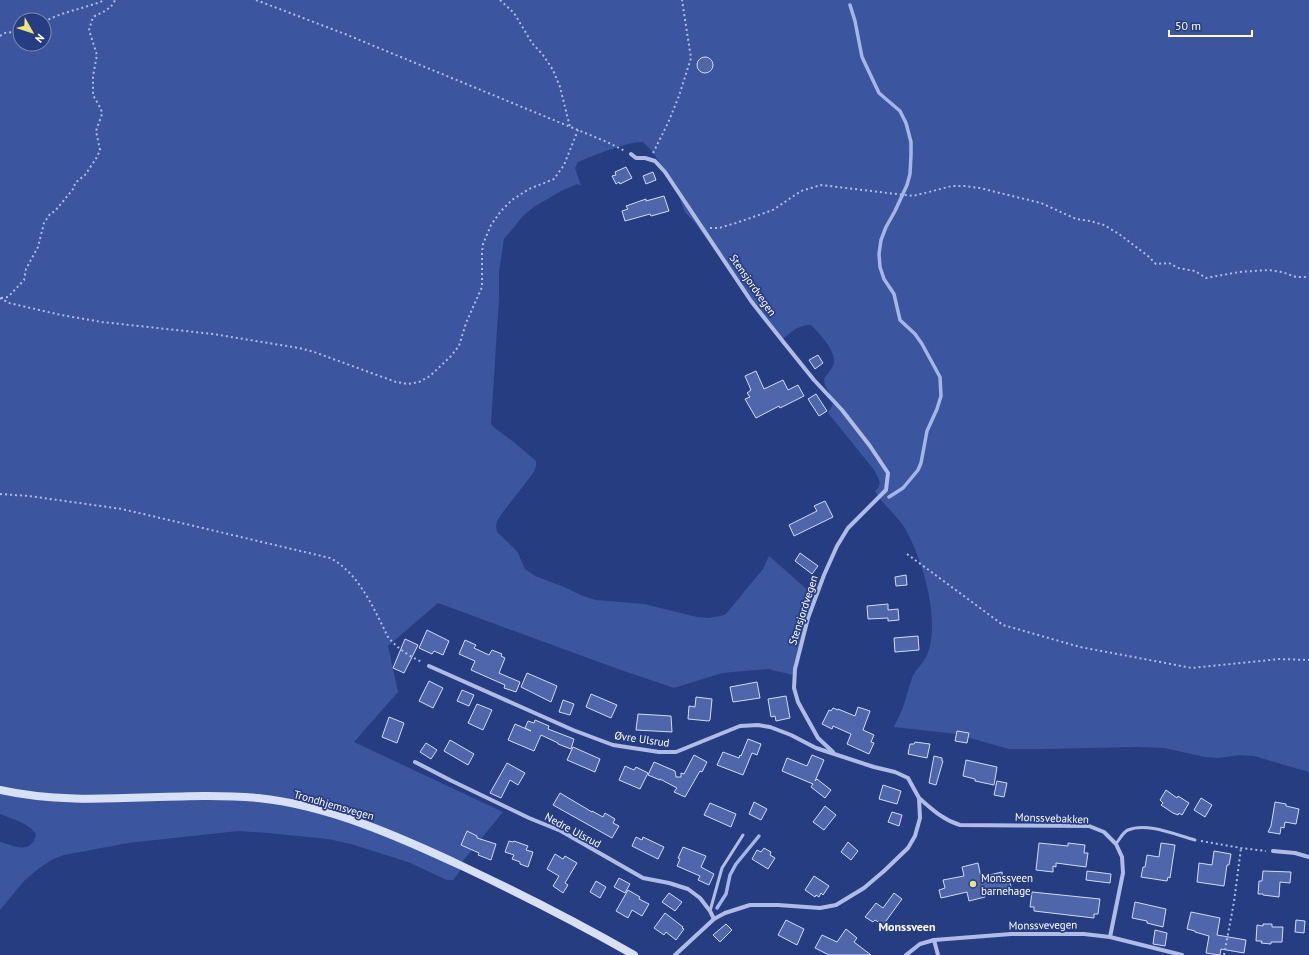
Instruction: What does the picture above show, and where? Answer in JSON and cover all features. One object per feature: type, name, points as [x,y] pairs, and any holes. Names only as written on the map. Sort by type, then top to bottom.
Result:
[{"type":"main road","name":"Trondhjemsvegen","points":[[0,790],[13,793],[68,798],[226,796],[260,798],[307,806],[372,827],[426,849],[517,892],[634,955]]},
{"type":"street","name":"Stensjordvegen","points":[[631,154],[636,158],[655,161],[665,172],[751,301],[802,364],[842,410],[870,446],[888,473],[886,490],[848,528],[828,564],[808,618],[795,669],[794,688],[798,702],[818,738],[834,754],[895,772],[908,778],[919,798],[920,818],[915,836],[908,848],[864,888],[836,905],[820,908],[750,905],[725,913],[714,919],[675,955]]},
{"type":"street","name":"Øvre Ulsrud","points":[[429,666],[573,730],[617,746],[659,752],[676,752],[740,726],[754,725],[772,727],[816,748],[834,754]]},
{"type":"street","name":"Nedre Ulsrud","points":[[415,762],[529,818],[561,831],[643,878],[669,883],[688,889],[700,898],[714,919]]},
{"type":"street","name":"Monssvebakken","points":[[919,798],[949,822],[960,825],[1088,826],[1104,832],[1116,844],[1122,857],[1123,873],[1110,937]]},
{"type":"street","points":[[1273,851],[1294,853],[1309,857]]},
{"type":"street","name":"Monssvevegen","points":[[906,955],[920,944],[934,940],[1011,934],[1084,934],[1110,937],[1182,955]]},
{"type":"street","points":[[934,940],[938,955]]},
{"type":"lane","points":[[1116,844],[1126,830],[1140,827],[1156,829],[1195,840]]},
{"type":"lane","points":[[710,911],[722,868],[743,835]]},
{"type":"path","points":[[52,18],[57,15],[76,11],[105,0]]},
{"type":"path","points":[[1,298],[8,297],[24,280],[26,269],[38,247],[44,223],[50,214],[55,211],[74,188],[75,183],[85,175],[100,150],[96,131],[102,114],[101,109],[93,95],[93,76],[97,55],[89,30],[93,17],[108,10],[113,6],[115,0]]},
{"type":"path","points":[[256,0],[345,34],[607,142],[631,154]]},
{"type":"path","points":[[500,0],[514,13],[532,43],[543,55],[553,70],[560,87],[570,127]]},
{"type":"path","points":[[649,159],[668,123],[679,96],[691,58],[682,0]]},
{"type":"path","points":[[0,36],[5,33],[12,32]]},
{"type":"path","points":[[1,298],[9,303],[61,315],[102,322],[213,334],[299,348],[396,382],[408,384],[419,382],[430,376],[459,346],[466,322],[482,288],[483,244],[491,225],[501,211],[512,200],[529,189],[554,179],[564,165],[578,130]]},
{"type":"path","points":[[703,228],[719,228],[773,210],[801,191],[821,185],[912,196],[952,186],[964,186],[980,188],[1041,203],[1076,219],[1104,225],[1119,234],[1156,264],[1169,263],[1178,268],[1195,271],[1206,278],[1239,272],[1269,270],[1282,272],[1296,277],[1309,277]]},
{"type":"path","points":[[0,494],[29,496],[122,509],[257,541],[324,555],[343,566],[359,585],[368,598],[392,642],[408,655],[429,666]]},
{"type":"path","points":[[907,554],[1004,625],[1080,647],[1192,668],[1279,659],[1309,660]]},
{"type":"path","points":[[1195,840],[1241,848],[1273,851]]},
{"type":"path","points":[[1224,955],[1234,902],[1241,848]]},
{"type":"shaded area","points":[[0,0],[1309,0],[1309,772],[1254,756],[1240,755],[1218,758],[1205,757],[1164,748],[1135,747],[1009,749],[956,734],[894,727],[903,706],[912,678],[927,655],[931,641],[931,609],[919,559],[904,526],[875,491],[880,483],[875,471],[828,413],[834,402],[825,385],[824,379],[834,363],[834,358],[830,348],[811,325],[799,327],[781,340],[763,320],[696,224],[685,212],[674,184],[652,151],[643,142],[637,142],[620,146],[578,162],[575,168],[581,186],[577,184],[561,191],[534,207],[524,215],[504,239],[499,272],[499,298],[491,424],[536,461],[536,466],[534,472],[497,521],[497,532],[517,551],[525,569],[535,576],[596,600],[644,604],[697,617],[709,618],[725,615],[763,569],[769,556],[807,590],[813,600],[807,628],[793,675],[768,669],[722,673],[674,688],[438,603],[388,646],[398,692],[354,742],[503,812],[462,862],[460,871],[453,880],[447,880],[408,862],[351,844],[328,839],[238,831],[128,843],[64,855],[53,859],[24,881],[0,910],[0,842],[16,847],[27,847],[34,841],[36,834],[25,824],[0,814]]},
{"type":"building","points":[[705,57],[711,59],[713,65],[711,71],[705,73],[699,71],[697,65],[699,59]]},
{"type":"building","points":[[626,167],[632,178],[620,184],[619,182],[616,184],[612,176],[616,175],[615,172]]},
{"type":"building","points":[[653,172],[656,180],[646,184],[643,176]]},
{"type":"building","points":[[664,196],[669,211],[651,216],[650,214],[625,221],[622,211],[628,209],[626,206],[646,199],[646,201]]},
{"type":"building","points":[[818,355],[823,363],[815,369],[809,360]]},
{"type":"building","points":[[756,371],[764,389],[783,380],[788,390],[798,385],[804,396],[780,408],[779,406],[756,418],[745,399],[750,397],[747,393],[751,390],[745,376]]},
{"type":"building","points":[[816,394],[827,411],[819,416],[808,399]]},
{"type":"building","points":[[825,501],[833,517],[794,536],[789,525],[817,511],[814,506]]},
{"type":"building","points":[[800,553],[818,566],[812,574],[795,561]]},
{"type":"building","points":[[906,575],[907,585],[896,586],[895,577]]},
{"type":"building","points":[[888,604],[888,610],[898,609],[899,620],[888,621],[888,618],[868,619],[867,606]]},
{"type":"building","points":[[427,630],[449,641],[443,655],[434,651],[432,654],[419,648]]},
{"type":"building","points":[[918,636],[919,650],[895,652],[894,638]]},
{"type":"building","points":[[405,639],[418,645],[404,673],[393,668]]},
{"type":"building","points":[[465,640],[476,645],[474,648],[489,655],[492,650],[502,654],[501,656],[505,658],[499,673],[520,682],[516,692],[504,688],[505,685],[471,670],[475,661],[459,654]]},
{"type":"building","points":[[527,673],[557,686],[551,702],[521,687]]},
{"type":"building","points":[[429,681],[443,688],[433,708],[419,701]]},
{"type":"building","points":[[757,682],[760,698],[733,702],[730,687]]},
{"type":"building","points":[[462,690],[474,695],[469,706],[457,701]]},
{"type":"building","points":[[591,694],[617,705],[611,718],[586,707]]},
{"type":"building","points":[[786,696],[790,718],[776,721],[775,716],[771,717],[768,699]]},
{"type":"building","points":[[696,697],[712,699],[709,721],[688,719],[689,706],[695,707]]},
{"type":"building","points":[[563,700],[574,704],[570,715],[559,712]]},
{"type":"building","points":[[477,704],[492,710],[483,730],[468,723]]},
{"type":"building","points":[[858,707],[870,711],[863,730],[874,735],[871,742],[874,743],[869,754],[847,744],[851,734],[833,726],[832,729],[822,724],[829,710],[831,711],[833,708],[855,716]]},
{"type":"building","points":[[638,714],[671,716],[672,732],[636,730]]},
{"type":"building","points":[[389,717],[404,723],[397,743],[382,737]]},
{"type":"building","points":[[535,720],[549,726],[548,729],[574,739],[571,749],[541,735],[534,751],[508,740],[515,724],[531,731],[525,728],[528,721],[534,723]]},
{"type":"building","points":[[957,731],[969,733],[967,743],[955,741]]},
{"type":"building","points":[[748,739],[761,744],[757,755],[752,753],[743,775],[717,765],[723,752],[739,758]]},
{"type":"building","points":[[450,740],[474,754],[468,765],[444,751]]},
{"type":"building","points":[[915,742],[930,744],[927,758],[908,754],[910,744],[914,744]]},
{"type":"building","points":[[426,743],[437,750],[431,759],[420,752]]},
{"type":"building","points":[[573,747],[600,759],[595,772],[567,760]]},
{"type":"building","points":[[694,755],[707,762],[685,797],[674,792],[677,788],[660,779],[648,775],[654,762],[675,771],[676,777],[681,777],[681,773],[684,774]]},
{"type":"building","points":[[812,755],[824,760],[815,781],[817,779],[831,790],[825,798],[811,787],[813,784],[782,771],[787,758],[807,766]]},
{"type":"building","points":[[934,756],[942,758],[943,761],[936,785],[929,783]]},
{"type":"building","points":[[966,760],[997,767],[994,785],[975,781],[975,779],[963,776]]},
{"type":"building","points":[[507,763],[525,773],[518,785],[510,780],[501,798],[490,793]]},
{"type":"building","points":[[625,766],[634,770],[636,767],[648,773],[640,789],[619,780]]},
{"type":"building","points":[[997,781],[1007,783],[1004,797],[994,795]]},
{"type":"building","points":[[883,785],[901,791],[897,804],[879,799]]},
{"type":"building","points":[[1166,790],[1177,798],[1178,796],[1189,803],[1182,815],[1179,813],[1178,815],[1173,813],[1161,805],[1163,803],[1160,800]]},
{"type":"building","points":[[560,793],[592,812],[603,817],[605,813],[615,819],[613,823],[619,826],[612,838],[553,805]]},
{"type":"building","points":[[1201,798],[1212,805],[1205,817],[1194,810]]},
{"type":"building","points":[[754,802],[767,809],[761,820],[749,814]]},
{"type":"building","points":[[1275,802],[1299,809],[1296,824],[1285,822],[1284,828],[1281,827],[1280,834],[1268,832],[1271,826]]},
{"type":"building","points":[[710,803],[736,814],[731,827],[704,815]]},
{"type":"building","points":[[825,806],[836,815],[824,830],[813,822]]},
{"type":"building","points":[[892,812],[902,815],[899,826],[888,822]]},
{"type":"building","points":[[467,831],[477,836],[477,838],[496,844],[491,860],[478,855],[479,853],[461,845]]},
{"type":"building","points":[[636,837],[642,840],[643,837],[664,847],[658,859],[632,846]]},
{"type":"building","points":[[509,841],[514,841],[528,846],[526,850],[533,852],[528,867],[512,859],[514,855],[505,852]]},
{"type":"building","points":[[848,842],[858,851],[851,860],[841,852]]},
{"type":"building","points":[[1039,843],[1068,846],[1068,843],[1085,845],[1084,853],[1088,853],[1086,867],[1056,863],[1056,867],[1053,866],[1053,872],[1036,870]]},
{"type":"building","points":[[1161,843],[1175,845],[1170,878],[1168,877],[1167,881],[1141,877],[1143,867],[1145,867],[1147,855],[1159,857]]},
{"type":"building","points":[[683,847],[706,856],[701,867],[714,874],[709,885],[698,880],[700,876],[677,866],[680,859],[678,858]]},
{"type":"building","points":[[764,848],[771,852],[770,855],[775,858],[768,869],[752,859],[757,850],[761,852]]},
{"type":"building","points":[[1214,851],[1231,854],[1229,865],[1227,865],[1224,886],[1197,882],[1199,863],[1212,865]]},
{"type":"building","points":[[555,854],[563,859],[565,856],[577,863],[565,883],[568,885],[563,893],[553,886],[559,876],[547,869]]},
{"type":"building","points":[[978,863],[981,877],[1002,872],[1003,880],[1009,879],[1011,887],[984,893],[985,897],[969,901],[967,892],[941,898],[939,890],[945,888],[943,880],[964,876],[962,867]]},
{"type":"building","points":[[1087,871],[1111,874],[1110,883],[1086,880]]},
{"type":"building","points":[[1263,871],[1291,872],[1290,883],[1280,882],[1279,897],[1258,894],[1259,881],[1262,881]]},
{"type":"building","points":[[814,876],[829,886],[823,895],[821,893],[819,897],[816,895],[815,897],[805,890]]},
{"type":"building","points":[[619,878],[630,884],[625,893],[614,887]]},
{"type":"building","points":[[596,881],[606,887],[600,898],[590,892]]},
{"type":"building","points":[[628,890],[640,897],[639,899],[649,904],[642,916],[632,910],[628,918],[616,911]]},
{"type":"building","points":[[1032,892],[1100,899],[1098,914],[1094,914],[1094,918],[1034,911],[1034,907],[1030,907]]},
{"type":"building","points":[[669,893],[682,902],[675,911],[662,902]]},
{"type":"building","points":[[894,893],[902,899],[883,925],[875,920],[873,922],[865,917],[876,903],[883,908]]},
{"type":"building","points":[[1135,902],[1166,909],[1163,927],[1147,923],[1147,921],[1132,918]]},
{"type":"building","points":[[1191,912],[1220,918],[1217,935],[1246,940],[1244,953],[1221,949],[1220,955],[1206,953],[1209,936],[1187,929]]},
{"type":"building","points":[[665,913],[684,929],[676,940],[666,932],[664,935],[654,928]]},
{"type":"building","points":[[786,920],[804,929],[797,945],[778,935]]},
{"type":"building","points":[[1296,920],[1305,921],[1304,933],[1295,932]]},
{"type":"building","points":[[726,924],[732,930],[720,942],[713,935]]},
{"type":"building","points":[[1263,924],[1272,924],[1272,927],[1283,927],[1282,942],[1271,942],[1271,944],[1256,941],[1257,925],[1263,926]]},
{"type":"building","points":[[846,929],[857,938],[854,942],[871,955],[829,955],[815,948],[822,935],[837,942]]},
{"type":"building","points":[[1155,930],[1167,933],[1165,946],[1153,944]]},
{"type":"waterway","points":[[850,5],[855,21],[862,57],[879,93],[900,111],[906,123],[911,142],[910,174],[907,185],[881,240],[879,254],[880,267],[884,279],[894,294],[900,320],[915,334],[940,377],[941,396],[927,431],[921,463],[918,470],[903,488],[889,497]]},
{"type":"waterway","points":[[717,908],[726,894],[730,875],[736,864],[759,836]]},
{"type":"place","name":"Monssveen barnehage","points":[[973,884]]},
{"type":"district","name":"Monssveen","points":[[907,927]]}]
